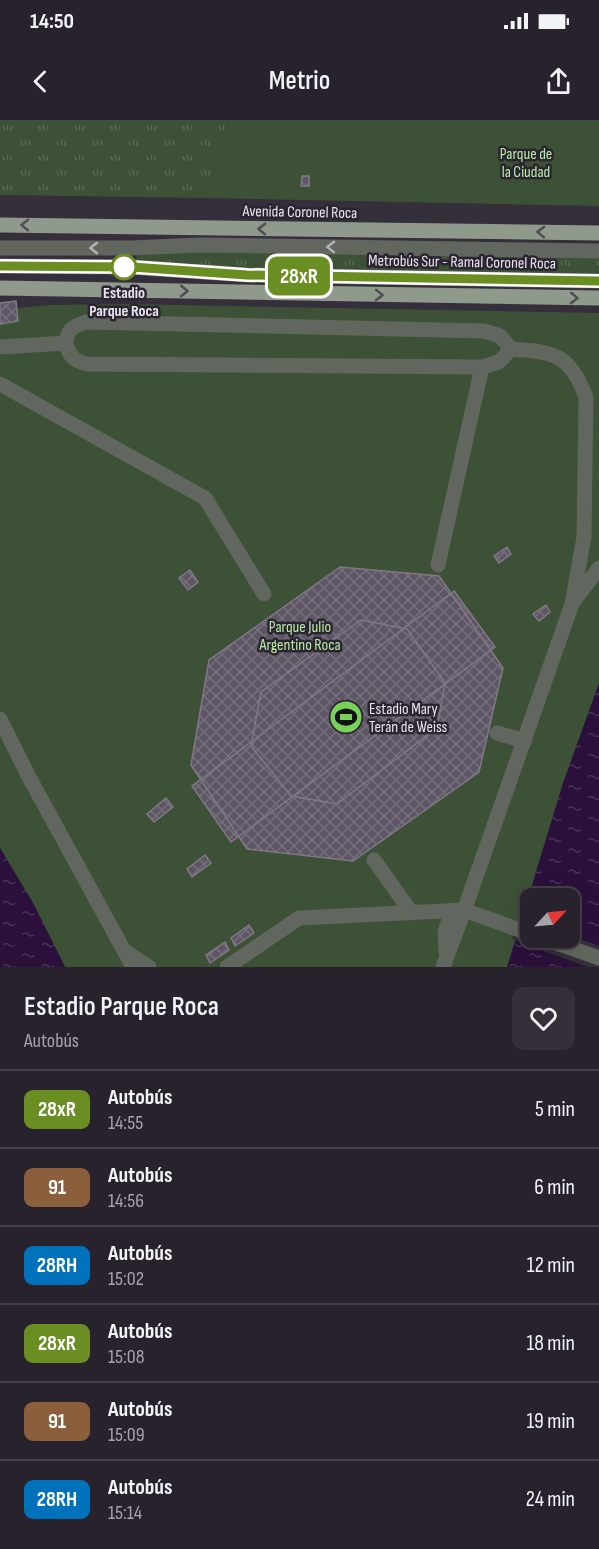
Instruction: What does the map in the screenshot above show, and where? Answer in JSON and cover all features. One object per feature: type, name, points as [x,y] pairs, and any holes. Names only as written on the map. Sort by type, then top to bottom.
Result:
[{"type":"main road","name":"Avenida Coronel Roca","points":[[0,225],[599,233]]},
{"type":"main road","points":[[0,288],[599,298]]},
{"type":"lane","name":"Metrobús Sur - Ramal Coronel Roca","points":[[0,248],[131,248],[198,245],[599,251]]},
{"type":"lane","name":"Metrobús Sur - Ramal Coronel Roca","points":[[0,266],[132,267],[258,275],[599,281]]},
{"type":"lane","points":[[444,962],[458,910],[525,741],[572,604],[584,537],[593,400],[569,365],[556,356],[542,351],[512,349],[500,336],[484,332],[86,322],[73,326],[67,334],[66,343],[69,353],[76,361],[87,364],[482,367],[498,362],[512,349]]},
{"type":"lane","points":[[0,347],[66,343]]},
{"type":"lane","points":[[438,565],[482,367]]},
{"type":"lane","points":[[0,384],[205,498],[264,594]]},
{"type":"lane","points":[[572,604],[599,568]]},
{"type":"lane","points":[[0,719],[31,782],[133,967]]},
{"type":"lane","points":[[497,733],[525,741]]},
{"type":"lane","points":[[374,860],[411,912]]},
{"type":"lane","points":[[226,967],[299,918],[458,910],[520,930]]},
{"type":"lane","points":[[241,967],[278,943],[292,922]]},
{"type":"lane","points":[[570,948],[599,958]]},
{"type":"lane","points":[[124,951],[149,967]]},
{"type":"green space","points":[[0,120],[229,120],[205,198],[0,195]]},
{"type":"green space","name":"Parque de la Ciudad","points":[[229,120],[599,120],[599,206],[205,198]]},
{"type":"green space","points":[[203,249],[599,255],[599,277],[526,277],[136,265],[137,253]]},
{"type":"green space","name":"Parque Julio Argentino Roca","points":[[129,304],[599,313],[599,967],[65,967],[33,903],[0,848],[0,310],[49,305]]},
{"type":"water","points":[[599,683],[599,967],[507,967],[520,924],[520,948],[580,948],[580,888],[531,888],[563,783]]},
{"type":"water","points":[[0,848],[33,903],[65,967],[0,967]]},
{"type":"pier","points":[[520,915],[520,942],[512,939]]},
{"type":"pier","points":[[580,939],[599,946],[599,967],[587,967],[536,948],[580,948]]},
{"type":"building","points":[[302,176],[309,176],[309,186],[301,186]]},
{"type":"building","points":[[16,301],[18,321],[0,324],[0,303]]},
{"type":"building","points":[[507,547],[511,554],[499,563],[494,556]]},
{"type":"building","name":"Estadio Mary Terán de Weiss","points":[[340,567],[439,576],[503,668],[479,772],[353,861],[247,849],[191,765],[209,660]]},
{"type":"building","name":"Estadio Mary Terán de Weiss","points":[[340,567],[439,576],[503,668],[479,772],[353,861],[247,849],[191,765],[209,660]]},
{"type":"building","points":[[190,570],[198,582],[188,590],[179,578]]},
{"type":"building","points":[[454,591],[495,647],[231,842],[192,786]]},
{"type":"building","points":[[546,605],[550,612],[539,621],[533,614]]},
{"type":"building","points":[[361,620],[407,629],[445,683],[437,728],[337,804],[291,796],[251,746],[261,692]]},
{"type":"building","points":[[166,798],[173,807],[154,822],[147,814]]},
{"type":"building","points":[[205,855],[211,863],[192,877],[187,869]]},
{"type":"building","points":[[249,925],[254,933],[235,946],[231,938]]},
{"type":"building","points":[[225,942],[229,950],[210,963],[206,955]]},
{"type":"bus line","name":"28xR","points":[[0,266],[132,267],[247,275],[599,281]]},
{"type":"place","name":"Estadio Parque Roca","points":[[124,267]]},
{"type":"place","name":"Estadio Mary Terán de Weiss","points":[[346,717]]}]
